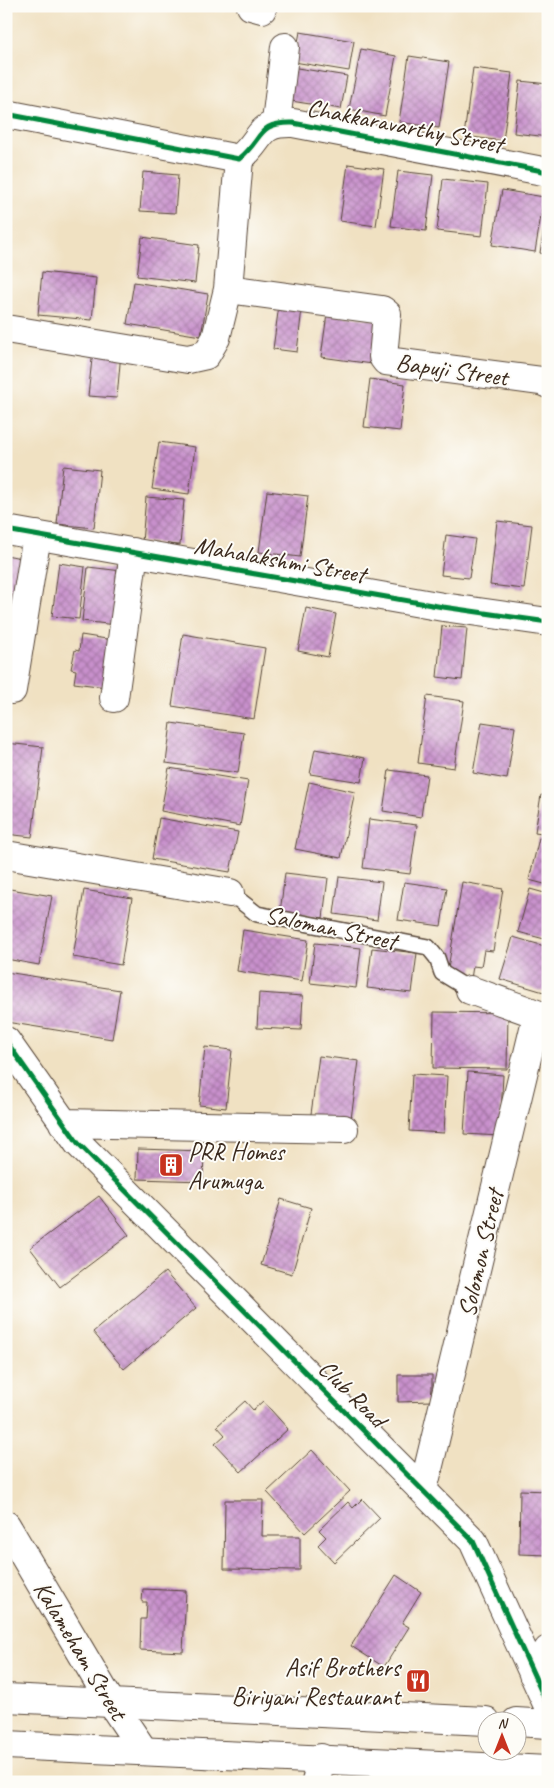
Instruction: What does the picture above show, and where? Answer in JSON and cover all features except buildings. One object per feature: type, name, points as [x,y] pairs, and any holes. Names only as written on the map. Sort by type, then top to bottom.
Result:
[{"type":"street","points":[[276,122],[284,47]]},
{"type":"street","points":[[6,114],[239,159],[228,290],[216,338],[206,355],[188,359],[6,329]]},
{"type":"street","name":"Chakkaravarthy Street","points":[[239,159],[250,150],[266,128],[276,122],[294,123],[548,172]]},
{"type":"street","name":"Bapuji Street","points":[[228,290],[382,310],[388,314],[384,357],[386,361],[540,381],[548,384]]},
{"type":"street","name":"Mahalakshmi Street","points":[[6,530],[443,607],[548,622]]},
{"type":"street","points":[[12,690],[38,535]]},
{"type":"street","points":[[114,698],[134,552]]},
{"type":"street","name":"Saloman Street","points":[[6,855],[230,893]]},
{"type":"street","name":"Saloman Street","points":[[470,990],[542,1017]]},
{"type":"street","name":"Solomon Street","points":[[423,1490],[542,1017]]},
{"type":"street","name":"Club Road","points":[[6,1041],[70,1133],[473,1540],[548,1706]]},
{"type":"street","points":[[70,1133],[344,1128]]},
{"type":"street","name":"Kalameham Street","points":[[6,1525],[110,1701],[143,1750]]},
{"type":"street","points":[[533,1674],[548,1650]]},
{"type":"street","points":[[6,1698],[110,1701],[476,1720]]},
{"type":"street","points":[[526,1723],[548,1724]]},
{"type":"street","points":[[6,1745],[143,1750],[318,1770],[438,1773],[548,1770]]},
{"type":"lane","name":"Saloman Street","points":[[230,893],[257,914],[428,947],[437,958],[442,973],[470,990]]},
{"type":"cycle path","points":[[6,114],[239,159],[266,129],[272,125],[293,123],[548,172]]},
{"type":"cycle path","points":[[6,530],[443,607],[548,622]]},
{"type":"cycle path","points":[[6,1041],[78,1143],[473,1541],[548,1706]]},
{"type":"place","name":"PRR Homes Arumuga","points":[[171,1165]]},
{"type":"place","name":"Asif Brothers Biriyani Restaurant","points":[[418,1681]]}]
